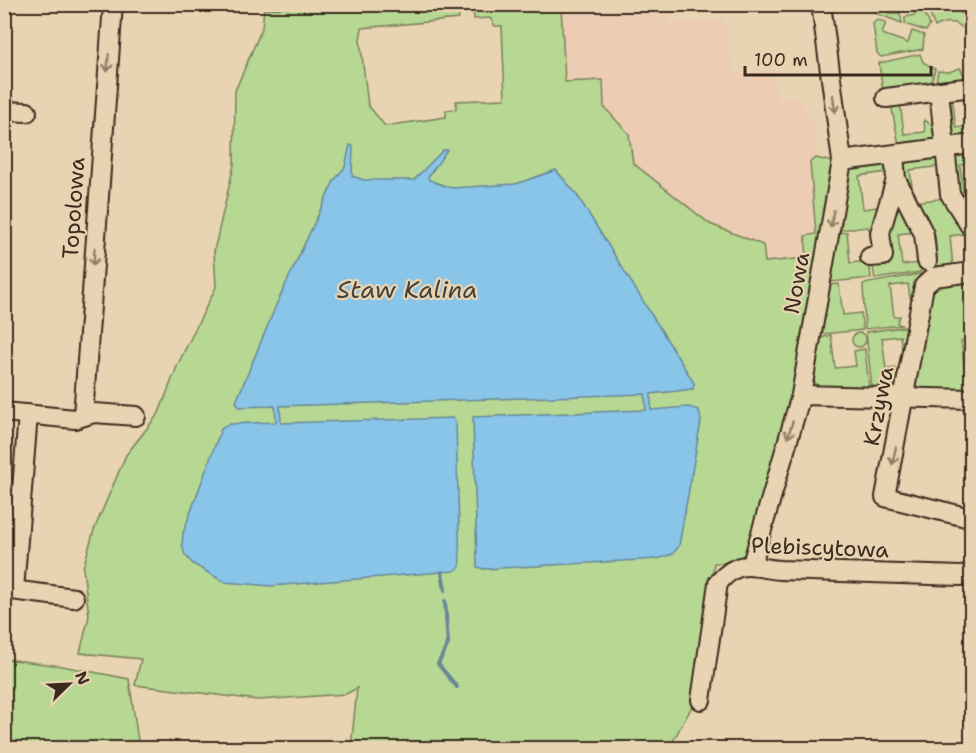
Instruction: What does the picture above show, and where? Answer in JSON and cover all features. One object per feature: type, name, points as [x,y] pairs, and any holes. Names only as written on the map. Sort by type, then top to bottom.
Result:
[{"type":"street","name":"Topolowa","points":[[83,416],[113,4]]},
{"type":"street","name":"Nowa","points":[[752,564],[801,395],[842,161],[821,4]]},
{"type":"street","points":[[886,98],[972,87]]},
{"type":"street","points":[[939,91],[952,201],[972,229]]},
{"type":"street","points":[[4,111],[27,112]]},
{"type":"street","points":[[842,161],[972,144]]},
{"type":"street","points":[[870,257],[883,256],[880,233],[896,179],[894,154]]},
{"type":"street","points":[[896,179],[924,234],[927,261]]},
{"type":"street","name":"Krzywa","points":[[972,272],[934,277],[924,286],[885,497],[966,517],[972,521]]},
{"type":"street","points":[[801,395],[972,399]]},
{"type":"street","points":[[4,412],[75,419],[94,413],[136,416]]},
{"type":"street","points":[[28,414],[13,504],[9,590],[74,598]]},
{"type":"street","name":"Plebiscytowa","points":[[701,700],[718,583],[726,574],[752,564],[780,570],[961,576],[972,573]]},
{"type":"shaded area","points":[[561,5],[667,5],[669,24],[724,18],[733,73],[774,70],[778,101],[797,98],[812,117],[818,157],[810,162],[816,235],[807,258],[765,262],[762,245],[710,224],[633,163],[629,134],[604,107],[565,82]]},
{"type":"green space","points":[[377,4],[458,5],[459,19],[362,28],[360,39],[368,105],[385,126],[446,117],[446,110],[456,109],[456,101],[505,99],[502,26],[495,26],[490,18],[474,19],[473,5],[561,5],[565,82],[603,80],[604,107],[629,134],[633,163],[710,224],[763,245],[765,262],[807,258],[805,236],[816,234],[810,162],[816,158],[837,163],[799,379],[749,549],[733,561],[714,563],[695,701],[669,748],[596,746],[597,748],[351,748],[357,688],[346,694],[258,700],[135,685],[141,659],[80,653],[89,616],[83,568],[94,530],[126,455],[159,413],[178,364],[216,287],[214,251],[234,165],[235,91],[262,28],[264,9]]},
{"type":"green space","points":[[871,5],[894,5],[888,6],[889,14],[900,13],[902,23],[875,13]]},
{"type":"green space","points":[[900,5],[920,5],[930,25],[926,31],[905,24],[905,17],[915,15],[914,7],[900,8]]},
{"type":"green space","points":[[925,5],[971,5],[971,14],[950,6],[928,12]]},
{"type":"green space","points":[[941,10],[958,11],[971,19],[971,28],[966,31],[952,23],[944,23],[935,27],[930,15]]},
{"type":"green space","points":[[877,20],[886,22],[882,34],[908,43],[912,31],[924,35],[923,49],[881,57],[877,53],[873,24]]},
{"type":"green space","points":[[920,54],[923,62],[935,69],[931,85],[883,92],[879,63]]},
{"type":"green space","points":[[960,68],[969,83],[935,88],[938,71],[949,72]]},
{"type":"green space","points":[[945,94],[952,96],[956,128],[971,126],[971,139],[952,140]]},
{"type":"green space","points":[[900,102],[904,134],[925,132],[924,120],[936,127],[939,140],[899,145],[891,104]]},
{"type":"green space","points":[[971,150],[971,163],[960,165],[964,196],[971,196],[971,222],[955,200],[953,156]]},
{"type":"green space","points":[[937,154],[942,166],[910,170],[914,202],[946,198],[971,233],[950,236],[953,267],[971,268],[925,272],[924,263],[937,261],[935,236],[926,231],[900,171],[900,162]]},
{"type":"green space","points":[[887,163],[887,172],[859,176],[863,209],[885,206],[876,229],[869,230],[868,227],[839,230],[850,167]]},
{"type":"green space","points":[[904,204],[917,232],[898,234],[902,265],[921,263],[921,272],[875,279],[872,261],[893,205]]},
{"type":"green space","points":[[847,232],[850,263],[869,261],[871,278],[830,282],[839,233]]},
{"type":"green space","points":[[920,274],[917,297],[910,298],[908,284],[890,286],[894,317],[900,316],[897,323],[901,325],[865,329],[863,284]]},
{"type":"green space","points":[[971,276],[971,339],[961,341],[965,371],[971,371],[971,391],[916,390],[912,383],[934,286]]},
{"type":"green space","points":[[839,284],[843,315],[861,313],[863,330],[822,334],[830,285]]},
{"type":"green space","points":[[911,326],[907,349],[902,349],[900,336],[882,338],[886,369],[904,367],[898,388],[872,389],[866,332]]},
{"type":"green space","points":[[859,333],[864,335],[866,340],[864,345],[859,347],[854,345],[852,340],[854,335]]},
{"type":"green space","points":[[831,335],[835,368],[856,366],[854,351],[865,349],[869,388],[818,387],[815,383],[814,364],[820,338]]},
{"type":"green space","points":[[5,659],[62,666],[129,679],[139,748],[5,748]]},
{"type":"water","name":"Staw Kalina","points":[[350,145],[353,146],[352,176],[364,180],[414,180],[443,150],[447,150],[428,177],[429,180],[451,188],[516,184],[556,170],[577,195],[694,383],[693,389],[651,394],[651,410],[688,407],[699,410],[701,421],[679,546],[673,554],[657,559],[484,569],[477,567],[473,417],[646,410],[645,394],[280,406],[281,423],[453,418],[456,424],[460,567],[454,571],[271,586],[224,582],[193,564],[185,555],[182,545],[183,533],[221,429],[229,424],[276,422],[275,406],[239,407],[236,402],[277,303],[334,181],[345,167]]},
{"type":"waterway","points":[[442,572],[445,590]]},
{"type":"waterway","points":[[445,601],[448,644],[438,664],[457,687]]}]
